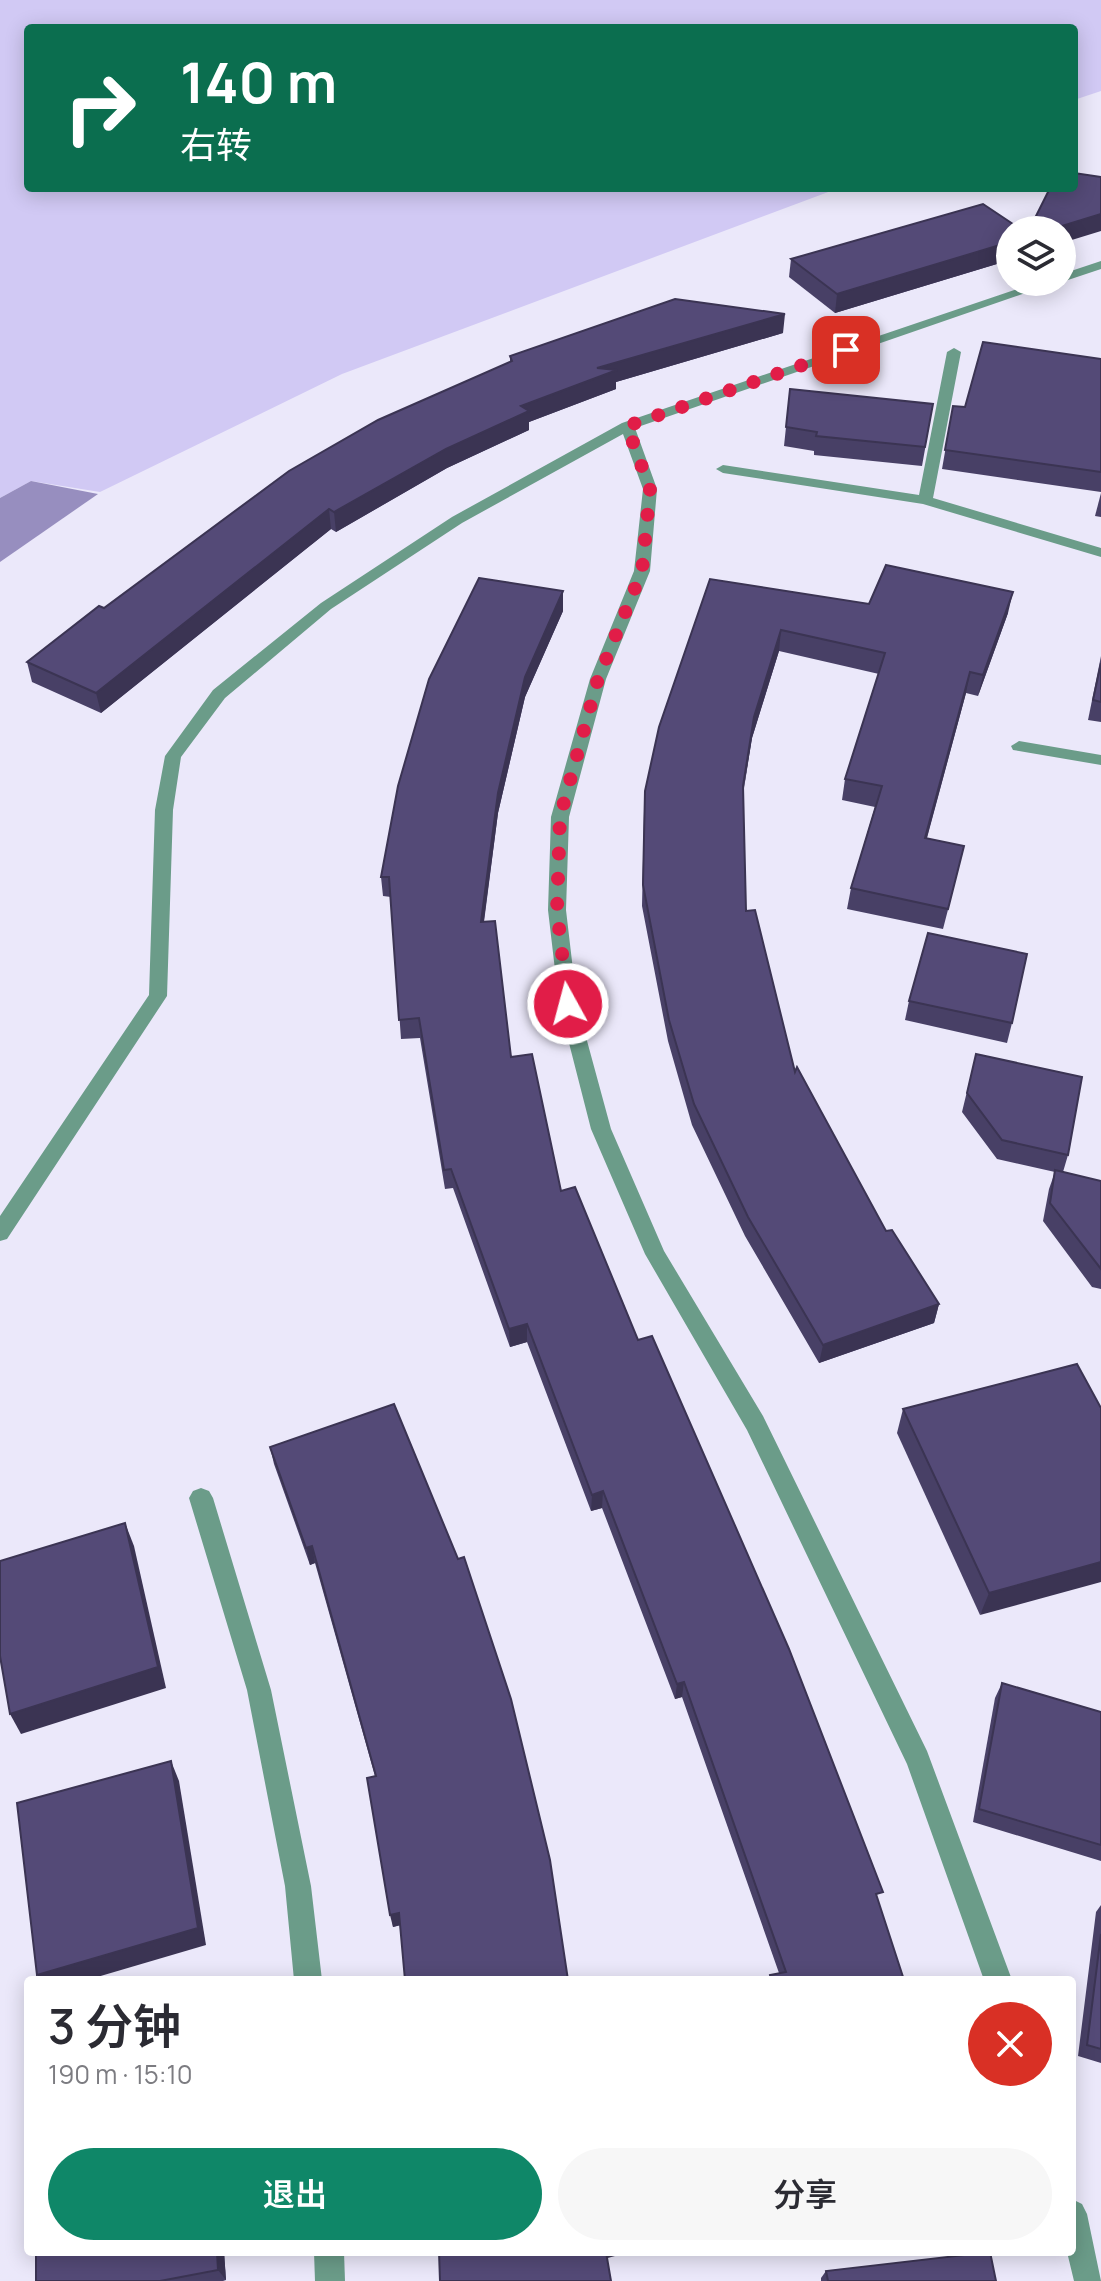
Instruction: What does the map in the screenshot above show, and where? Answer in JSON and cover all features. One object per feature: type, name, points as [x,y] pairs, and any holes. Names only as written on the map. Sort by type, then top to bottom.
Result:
[{"type":"street","points":[[1076,273],[1101,265]]},
{"type":"street","points":[[0,1233],[158,996],[164,810],[173,756],[219,694],[326,606],[457,520],[627,426],[1009,296]]},
{"type":"street","points":[[925,500],[954,352]]},
{"type":"street","points":[[627,426],[650,489],[642,571],[598,679],[560,817],[557,910],[568,1004],[601,1129],[655,1254],[755,1423],[918,1760],[997,1976]]},
{"type":"street","points":[[723,469],[925,500],[1101,553]]},
{"type":"street","points":[[1019,746],[1101,760]]},
{"type":"street","points":[[201,1498],[259,1690],[298,1886],[308,1976]]},
{"type":"street","points":[[1076,2230],[1089,2281]]},
{"type":"street","points":[[329,2256],[330,2281]]},
{"type":"shaded area","points":[[0,0],[1101,0],[1101,91],[1078,99],[1078,24],[24,24],[24,192],[828,192],[342,374],[100,492],[31,481],[0,498]]},
{"type":"shaded area","points":[[31,481],[98,494],[0,562],[0,498]]},
{"type":"building","points":[[1078,174],[1101,177],[1101,214],[1076,222],[1076,216],[1036,216],[1048,192],[1078,192]]},
{"type":"building","points":[[983,204],[1001,216],[996,216],[996,246],[837,294],[791,259]]},
{"type":"building","points":[[675,299],[785,314],[597,368],[617,370],[521,406],[529,411],[446,449],[334,512],[329,509],[96,693],[27,662],[99,606],[104,608],[289,471],[378,420],[512,361],[510,356]]},
{"type":"building","points":[[983,342],[1101,359],[1101,472],[945,450],[953,406],[965,407]]},
{"type":"building","points":[[790,389],[933,404],[925,447],[816,436],[817,432],[786,427]]},
{"type":"building","points":[[886,565],[1013,592],[983,675],[970,672],[925,838],[964,846],[948,909],[851,888],[882,786],[845,779],[885,653],[781,630],[754,717],[743,786],[746,911],[755,910],[795,1072],[797,1067],[886,1231],[892,1230],[939,1304],[823,1345],[748,1217],[694,1104],[669,1020],[643,885],[645,791],[659,727],[710,579],[869,604]]},
{"type":"building","points":[[479,578],[563,591],[525,677],[498,793],[481,922],[495,921],[511,1057],[532,1054],[561,1191],[575,1187],[638,1340],[652,1336],[789,1649],[883,1892],[876,1894],[903,1976],[770,1976],[786,1972],[684,1682],[677,1684],[603,1491],[592,1495],[527,1324],[509,1329],[451,1169],[444,1170],[419,1018],[399,1020],[389,877],[381,877],[398,786],[429,679]]},
{"type":"building","points":[[1101,663],[1101,702],[1093,700]]},
{"type":"building","points":[[928,933],[1027,954],[1012,1023],[909,1001]]},
{"type":"building","points":[[976,1054],[1082,1077],[1068,1155],[1002,1140],[967,1093]]},
{"type":"building","points":[[1055,1170],[1101,1181],[1101,1269],[1050,1203]]},
{"type":"building","points":[[1077,1364],[1101,1408],[1101,1562],[989,1593],[903,1409]]},
{"type":"building","points":[[394,1404],[458,1559],[464,1557],[511,1699],[550,1860],[567,1976],[405,1976],[399,1913],[390,1915],[367,1778],[376,1776],[312,1546],[306,1548],[270,1447]]},
{"type":"building","points":[[125,1523],[158,1667],[10,1714],[0,1656],[0,1561]]},
{"type":"building","points":[[1002,1683],[1101,1712],[1101,1845],[979,1809]]},
{"type":"building","points":[[171,1761],[198,1928],[37,1975],[17,1803]]},
{"type":"building","points":[[1101,1934],[1101,2049],[1087,2045]]},
{"type":"building","points":[[36,2256],[217,2256],[218,2270],[160,2281],[36,2281]]},
{"type":"building","points":[[439,2256],[607,2256],[611,2281],[440,2281]]},
{"type":"building","points":[[955,2256],[991,2256],[996,2281],[828,2281],[826,2271]]},
{"type":"route","points":[[568,1004],[557,910],[560,817],[598,679],[642,571],[650,489],[627,426],[846,350]]}]
